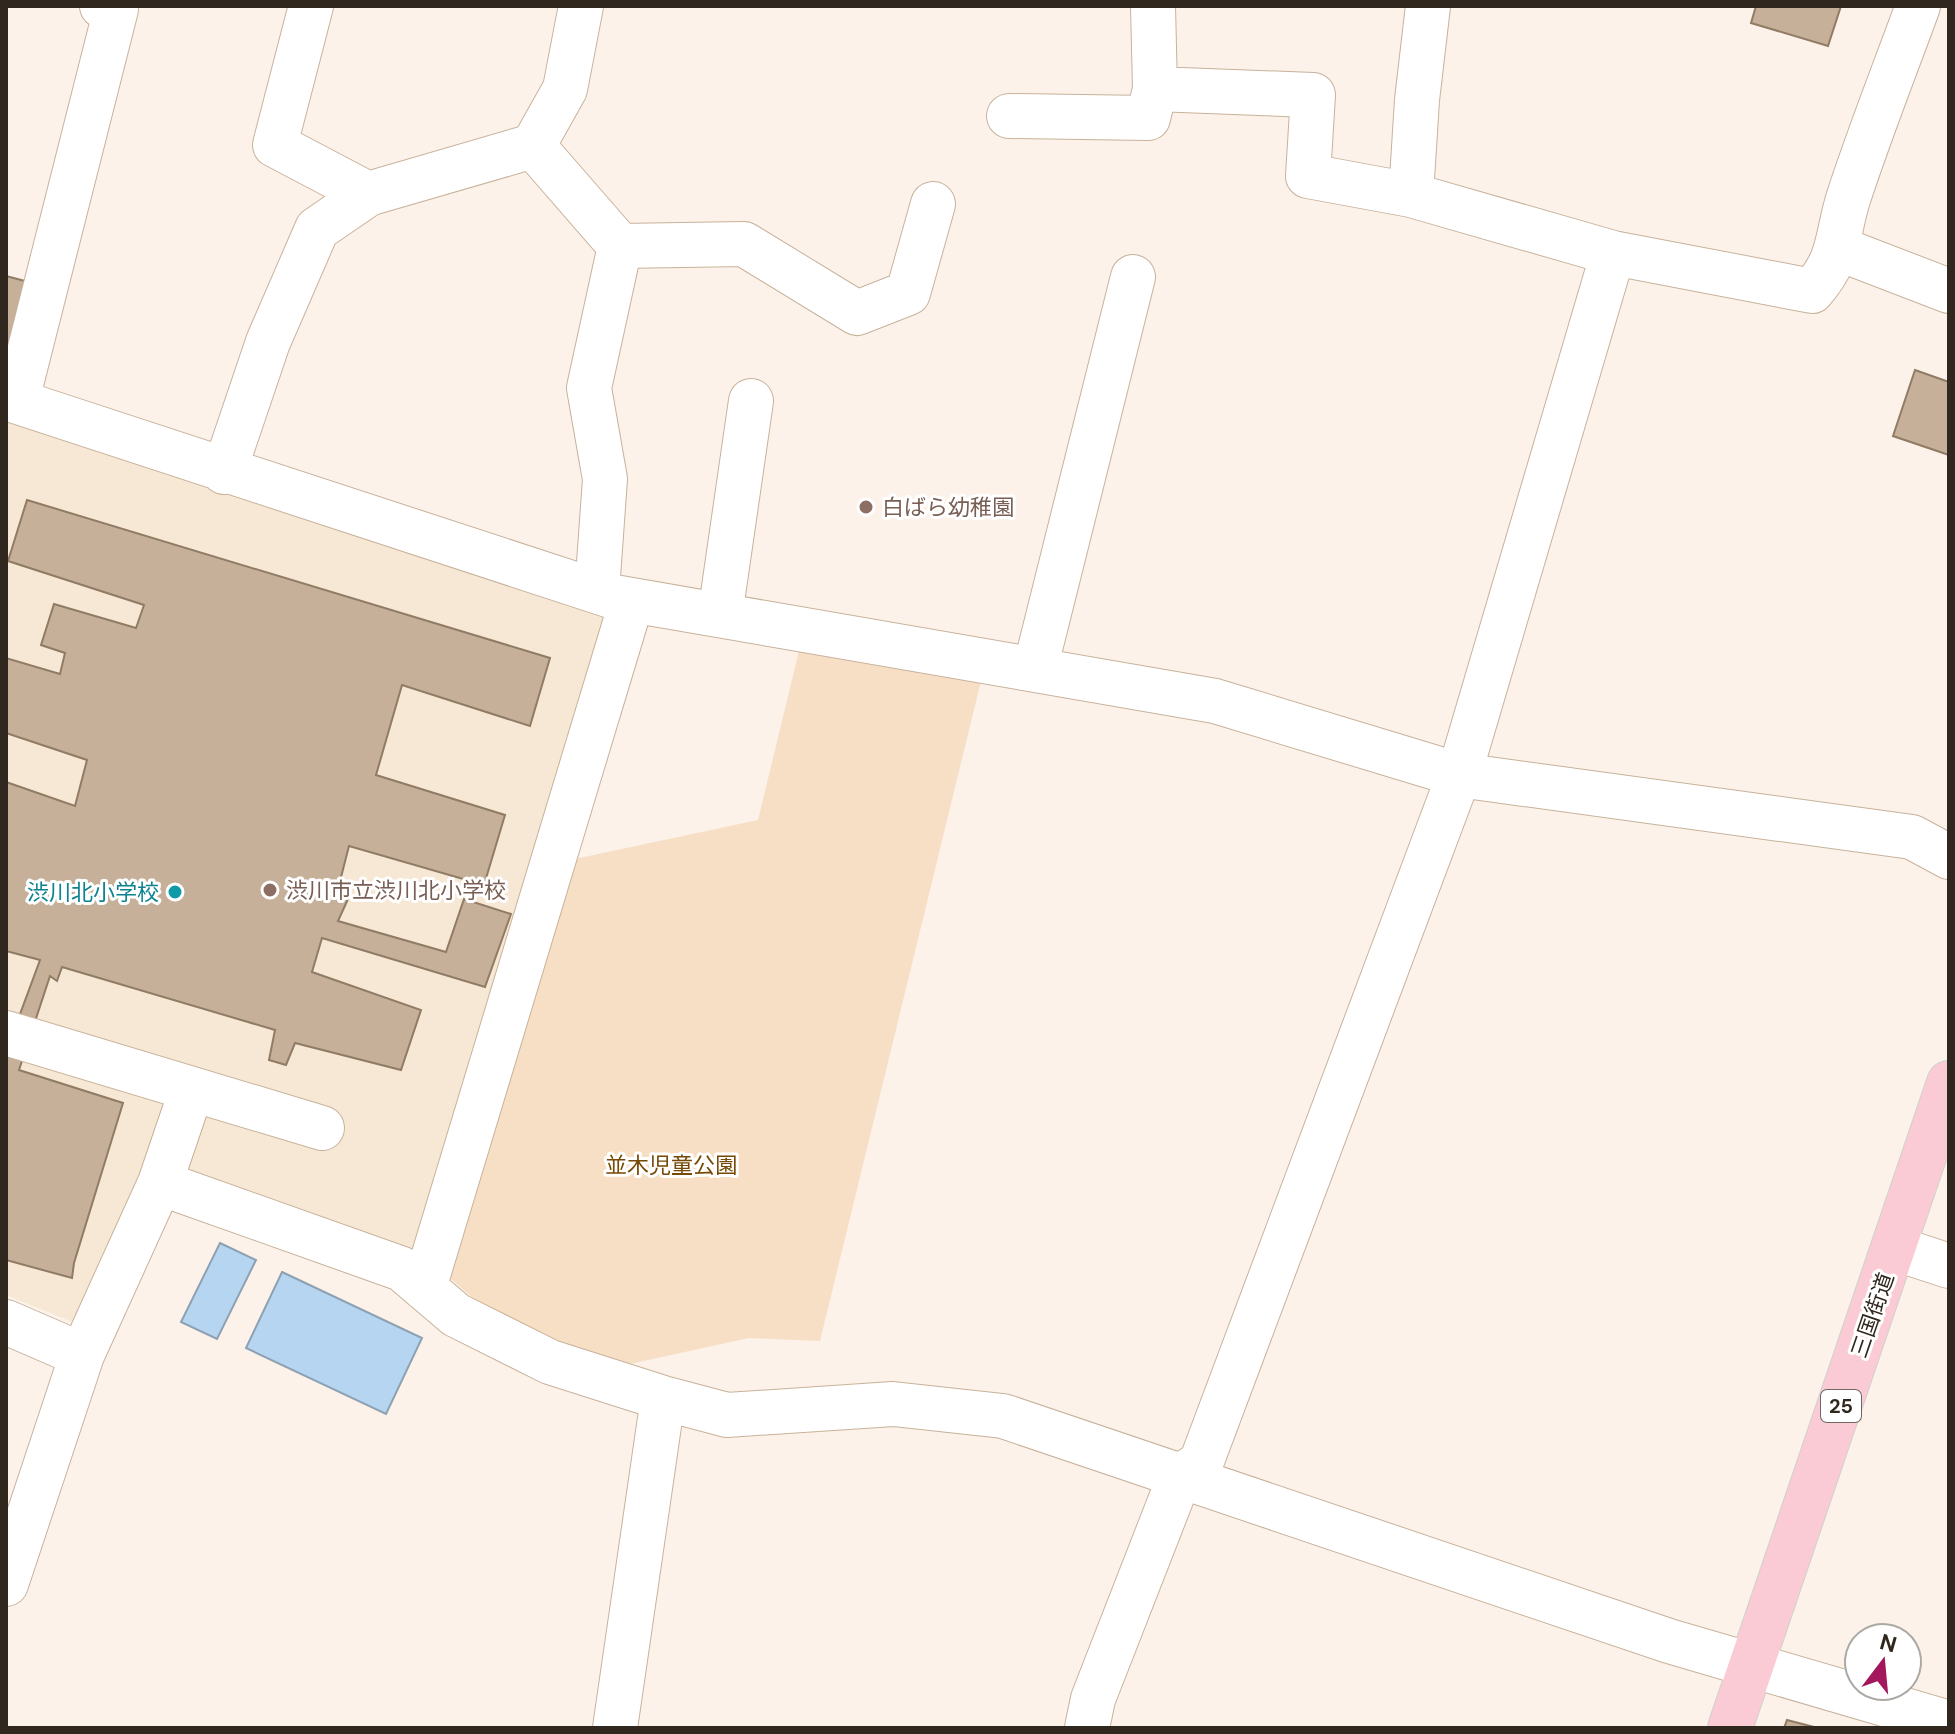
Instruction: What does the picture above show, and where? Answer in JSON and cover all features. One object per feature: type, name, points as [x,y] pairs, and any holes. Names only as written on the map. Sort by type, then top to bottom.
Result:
[{"type":"main road","name":"三国街道","points":[[1730,1728],[1949,1083]]},
{"type":"street","points":[[311,6],[275,145],[368,194]]},
{"type":"street","points":[[224,472],[268,342],[317,229],[368,194],[533,146],[565,89],[581,6]]},
{"type":"street","points":[[1009,116],[1148,118],[1155,89],[1153,6]]},
{"type":"street","points":[[1411,195],[1417,100],[1428,6]]},
{"type":"street","points":[[1155,89],[1313,95],[1308,176],[1411,195],[1613,253],[1812,291],[1827,273],[1837,248],[1848,199],[1918,6]]},
{"type":"street","points":[[6,391],[21,384],[109,7]]},
{"type":"street","points":[[533,146],[620,246],[744,244],[857,313],[908,293],[933,204]]},
{"type":"street","points":[[424,1288],[614,596],[605,479],[589,388],[620,246]]},
{"type":"street","points":[[1837,248],[1949,291]]},
{"type":"street","points":[[1087,1728],[1093,1699],[1180,1476],[1201,1463],[1459,775],[1613,253]]},
{"type":"street","points":[[1035,669],[1133,277]]},
{"type":"street","points":[[6,398],[224,472],[614,596],[1215,701],[1459,775],[1912,837],[1949,857]]},
{"type":"street","points":[[720,615],[751,401]]},
{"type":"street","points":[[6,1033],[322,1128]]},
{"type":"street","points":[[6,1584],[82,1355],[160,1183],[192,1089]]},
{"type":"street","points":[[160,1183],[402,1269],[456,1315],[550,1362],[663,1398],[727,1415],[893,1404],[1003,1416],[1669,1641],[1949,1723]]},
{"type":"street","points":[[1894,1248],[1949,1266]]},
{"type":"street","points":[[6,1322],[82,1355]]},
{"type":"street","points":[[615,1728],[663,1398]]},
{"type":"shaded area","name":"渋川市立渋川北小学校","points":[[6,414],[616,613],[422,1263],[193,1176],[142,1167],[75,1323],[6,1295]]},
{"type":"green space","name":"並木児童公園","points":[[799,651],[981,681],[820,1341],[749,1338],[616,1367],[538,1335],[481,1305],[443,1272],[570,860],[758,820]]},
{"type":"water","points":[[220,1243],[256,1260],[217,1339],[181,1322]]},
{"type":"water","points":[[282,1272],[422,1338],[386,1414],[246,1348]]},
{"type":"building","points":[[1756,6],[1841,6],[1828,46],[1751,23]]},
{"type":"building","points":[[6,276],[25,281],[6,355]]},
{"type":"building","points":[[1915,370],[1949,382],[1949,455],[1893,436]]},
{"type":"building","name":"渋川北小学校","points":[[27,500],[550,658],[530,726],[402,685],[376,775],[505,815],[484,885],[349,846],[339,885],[348,899],[338,921],[446,952],[464,899],[511,914],[485,987],[322,938],[312,972],[421,1010],[401,1070],[295,1043],[286,1065],[269,1060],[275,1030],[62,967],[57,981],[50,976],[19,1070],[123,1103],[72,1278],[6,1260],[6,1052],[40,960],[6,951],[6,782],[75,806],[87,760],[6,733],[6,658],[60,674],[65,653],[41,645],[54,604],[136,628],[144,605],[8,561]]},
{"type":"building","points":[[1787,1720],[1818,1728],[1784,1728]]},
{"type":"place","name":"白ばら幼稚園","points":[[866,507]]},
{"type":"place","name":"渋川市立渋川北小学校","points":[[270,890]]},
{"type":"place","name":"渋川北小学校","points":[[175,892]]}]
